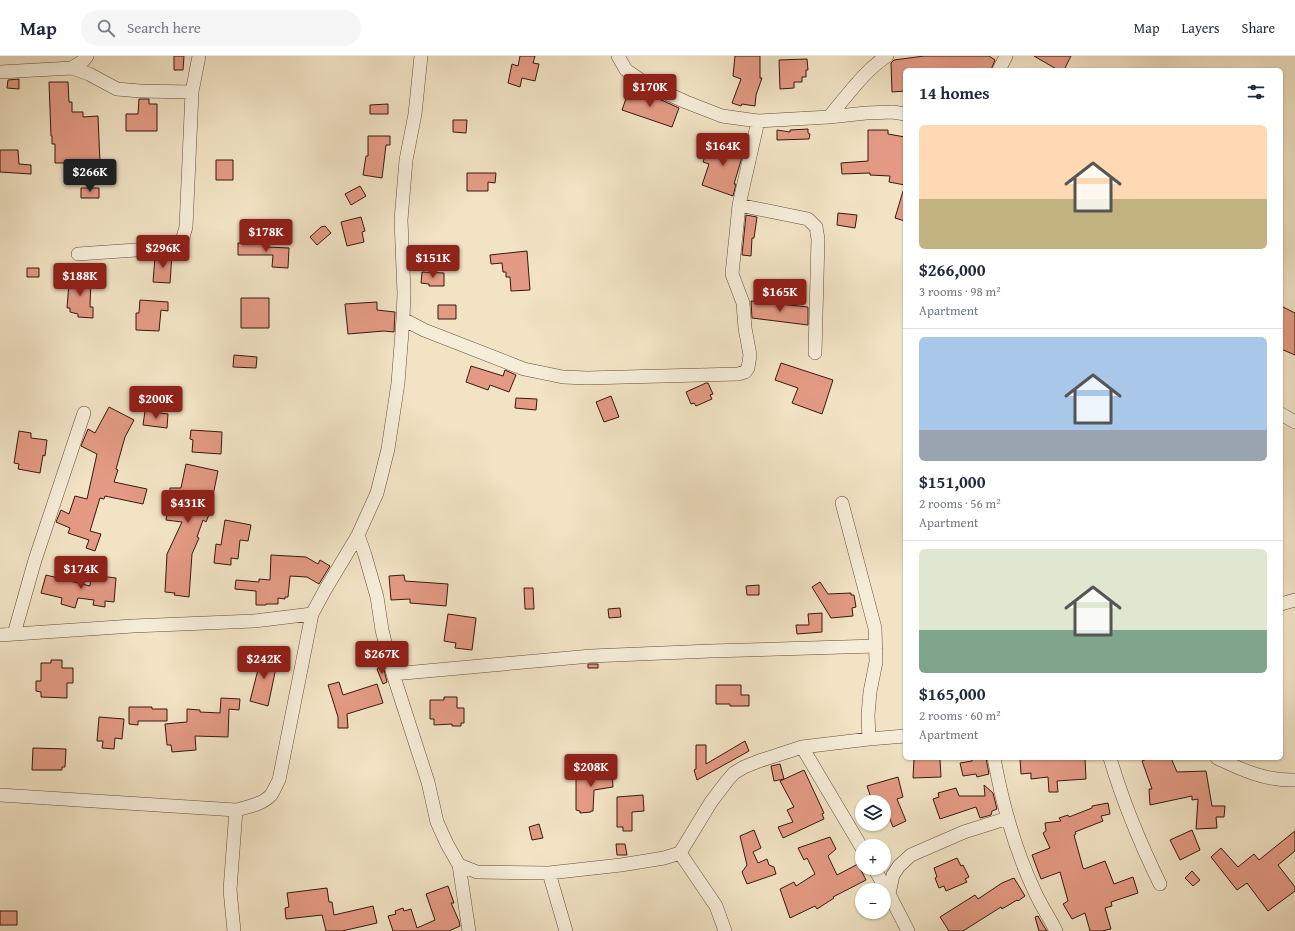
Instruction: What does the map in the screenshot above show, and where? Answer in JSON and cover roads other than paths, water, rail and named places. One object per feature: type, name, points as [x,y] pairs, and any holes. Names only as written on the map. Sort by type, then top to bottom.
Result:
[{"type":"street","points":[[72,68],[84,60],[87,56]]},
{"type":"street","points":[[78,254],[165,248],[181,244],[186,227],[192,92],[199,56]]},
{"type":"street","points":[[0,796],[236,810],[261,802],[271,795],[279,780],[312,614],[358,535],[377,493],[388,448],[398,383],[404,319],[401,220],[406,160],[415,114],[421,56]]},
{"type":"street","points":[[618,56],[626,70],[648,86],[722,116],[758,121],[829,117],[866,113],[892,112],[903,114]]},
{"type":"street","points":[[829,117],[865,74],[887,56]]},
{"type":"street","points":[[1000,68],[1006,56]]},
{"type":"street","points":[[0,72],[72,68],[89,74],[117,88],[140,91],[192,92]]},
{"type":"street","points":[[404,319],[424,330],[524,369],[551,375],[587,378],[744,372],[748,368],[750,355],[745,328],[743,303],[732,274],[739,205],[758,121]]},
{"type":"street","points":[[739,205],[808,219],[816,227],[818,239],[814,353]]},
{"type":"street","points":[[14,634],[35,560],[84,413]]},
{"type":"street","points":[[1283,415],[1295,422]]},
{"type":"street","points":[[842,503],[873,620],[876,646],[876,662],[870,692],[868,715],[869,739]]},
{"type":"street","points":[[358,535],[366,555],[377,597],[382,630],[392,674],[428,782],[437,822],[459,866],[470,931]]},
{"type":"street","points":[[1283,603],[1295,600]]},
{"type":"street","points":[[0,635],[133,626],[254,621],[312,614]]},
{"type":"street","points":[[392,674],[591,656],[876,646]]},
{"type":"street","points":[[459,866],[477,872],[549,873],[621,865],[664,858],[680,853],[711,802],[726,781],[734,774],[759,761],[802,747],[903,736]]},
{"type":"street","points":[[802,747],[857,839]]},
{"type":"street","points":[[994,760],[1016,846],[1034,891],[1056,931]]},
{"type":"street","points":[[1111,760],[1124,803],[1138,839],[1160,884]]},
{"type":"street","points":[[1221,760],[1242,770],[1265,778],[1295,780]]},
{"type":"street","points":[[234,931],[230,890],[236,810]]},
{"type":"street","points":[[891,888],[893,875],[899,866],[911,855],[964,832],[1008,818]]},
{"type":"street","points":[[680,853],[716,906],[725,931]]},
{"type":"street","points":[[549,873],[566,931]]},
{"type":"street","points":[[891,896],[908,931]]}]
